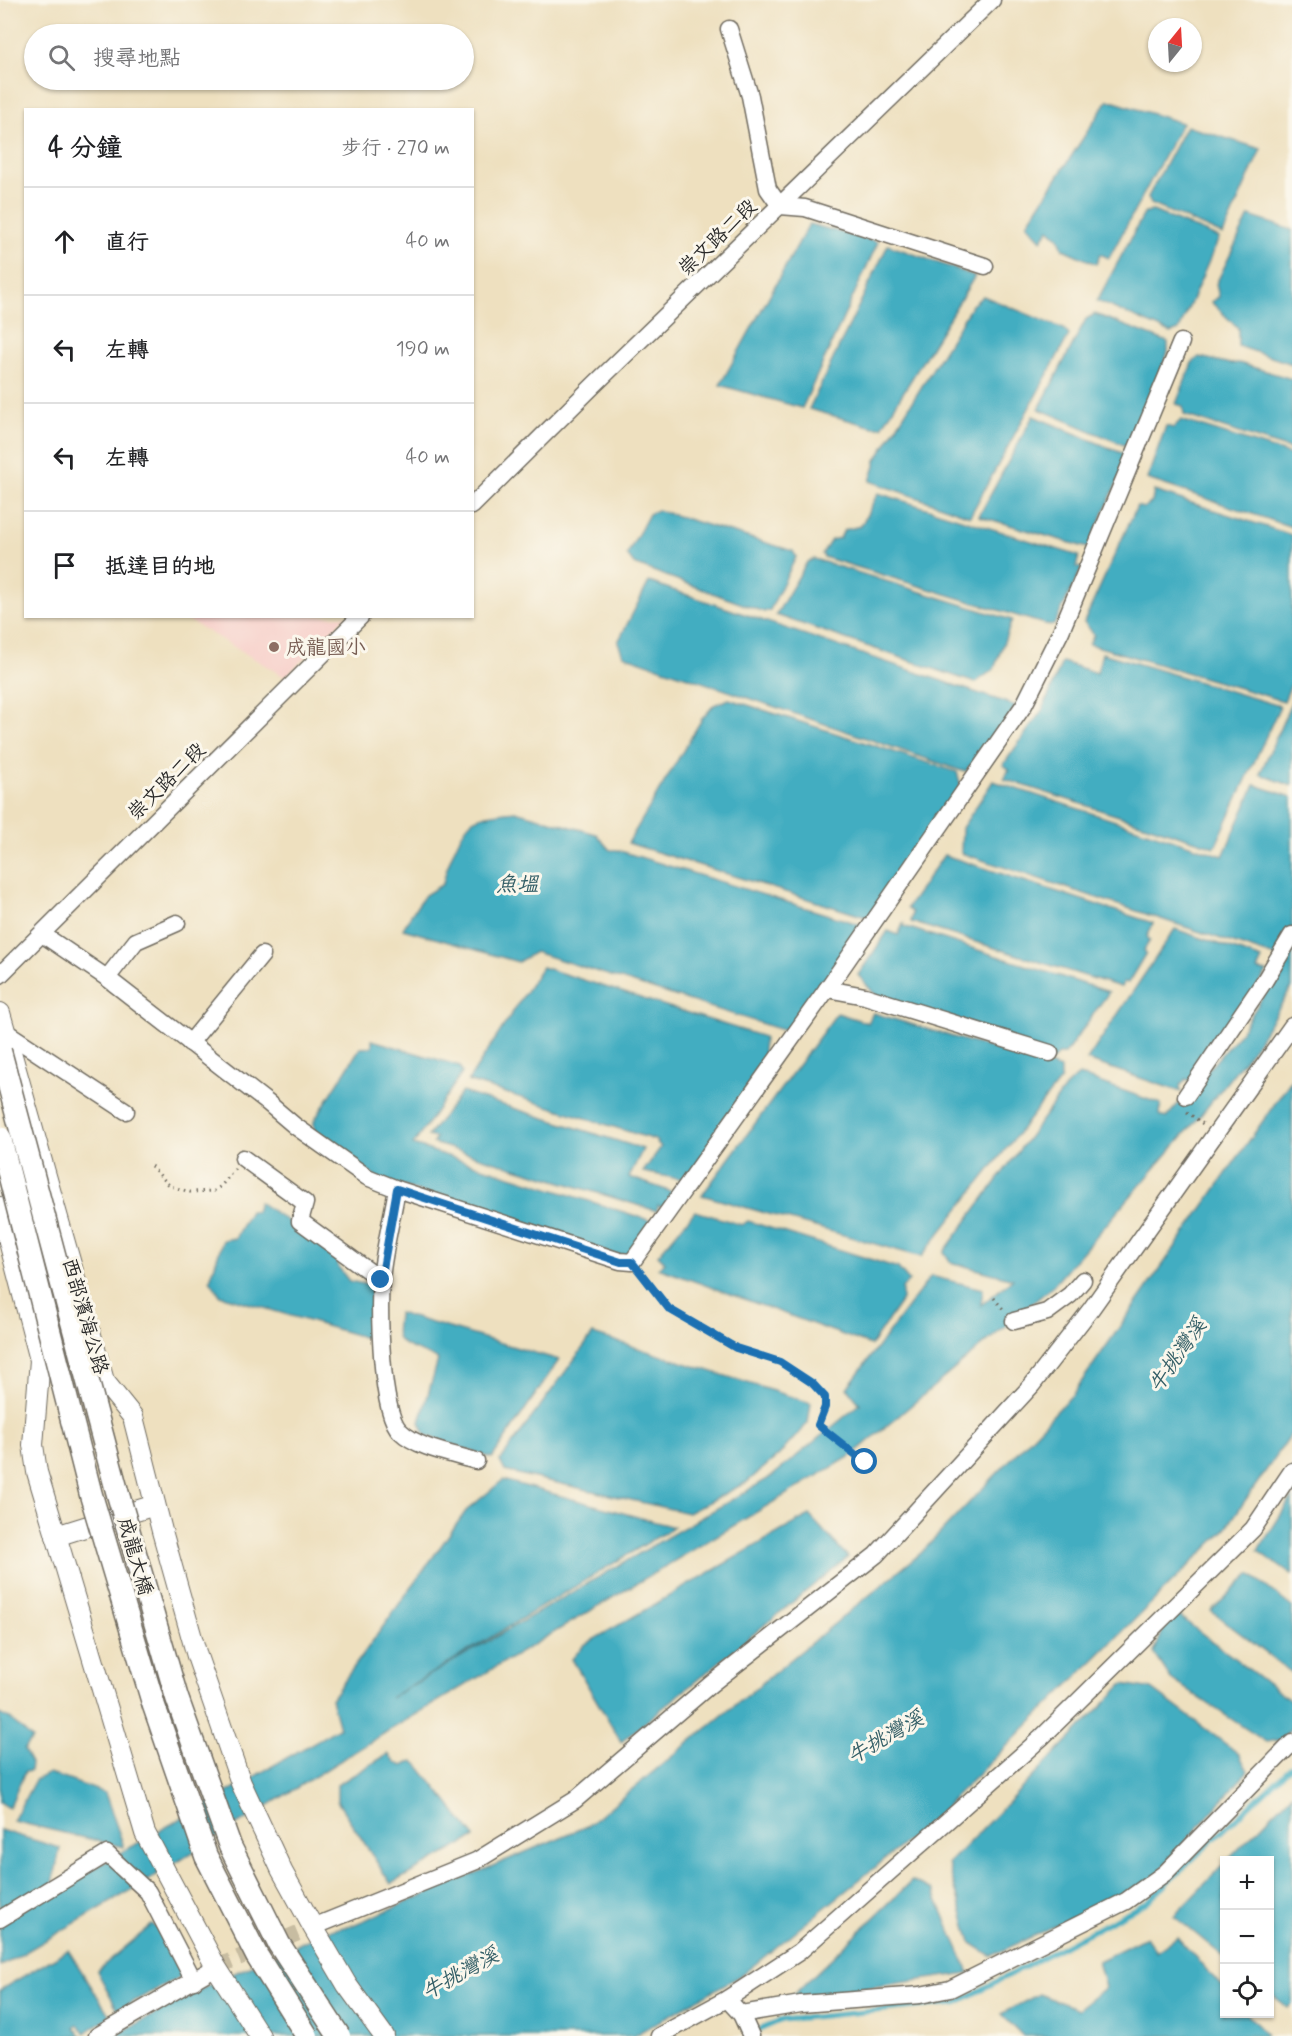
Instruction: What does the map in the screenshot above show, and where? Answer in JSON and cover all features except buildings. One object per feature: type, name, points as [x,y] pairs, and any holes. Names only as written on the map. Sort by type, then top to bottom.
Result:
[{"type":"highway","name":"成龍大橋","points":[[2,1032],[117,1491],[177,1698],[230,1846],[279,1944],[339,2036]]},
{"type":"highway","name":"成龍大橋","points":[[0,1138],[91,1495],[154,1706],[206,1856],[257,1956],[307,2036]]},
{"type":"main road","name":"西部濱海公路","points":[[2,1032],[104,1381],[133,1417],[197,1656],[241,1783],[282,1871],[313,1928]]},
{"type":"main road","points":[[0,1208],[40,1360],[33,1445],[37,1472],[145,1833],[216,1967],[260,2036]]},
{"type":"main road","points":[[56,1536],[155,1505]]},
{"type":"main road","points":[[313,1928],[347,1985],[384,2036]]},
{"type":"street","name":"崇文路二段","points":[[474,504],[992,0]]},
{"type":"street","points":[[729,29],[750,96],[768,189],[780,206],[805,208],[985,266]]},
{"type":"street","points":[[42,934],[107,978],[295,1126],[367,1177],[397,1189],[621,1262],[632,1262],[827,989],[1024,705],[1061,631],[1181,342]]},
{"type":"street","name":"崇文路二段","points":[[0,975],[359,618]]},
{"type":"street","points":[[107,978],[136,940],[177,923]]},
{"type":"street","points":[[1183,1102],[1266,980],[1292,935]]},
{"type":"street","points":[[190,1043],[262,955]]},
{"type":"street","points":[[827,989],[866,996],[1050,1053]]},
{"type":"street","points":[[313,1928],[476,1861],[575,1800],[711,1684],[876,1555],[1032,1385],[1091,1309],[1292,1026]]},
{"type":"street","points":[[2,1032],[126,1112]]},
{"type":"street","points":[[243,1158],[305,1203],[300,1221],[381,1280]]},
{"type":"street","points":[[397,1189],[381,1280],[382,1348],[387,1404],[398,1430],[412,1441],[476,1461]]},
{"type":"street","points":[[1014,1321],[1047,1312],[1070,1295],[1083,1280]]},
{"type":"street","points":[[1070,1295],[1091,1309]]},
{"type":"street","points":[[659,2036],[727,1999],[799,1952],[1041,1738],[1253,1529],[1292,1471]]},
{"type":"street","points":[[741,2014],[801,2004],[920,1995],[950,1989],[1126,1901],[1150,1884],[1173,1864],[1292,1743]]},
{"type":"street","points":[[0,1919],[107,1854],[148,1892],[194,1981]]},
{"type":"street","points":[[97,2036],[216,1967]]},
{"type":"street","points":[[727,1999],[741,2014],[751,2036]]},
{"type":"path","points":[[1183,1102],[1216,1135]]},
{"type":"path","points":[[151,1166],[170,1186],[190,1192],[214,1191],[222,1186],[243,1158]]},
{"type":"path","points":[[632,1262],[669,1309],[736,1348],[780,1362],[812,1383],[825,1397],[825,1407],[818,1425],[865,1462]]},
{"type":"shaded area","name":"成龍國小","points":[[185,618],[344,618],[285,677]]},
{"type":"water","points":[[1108,100],[1182,123],[1109,258],[1100,254],[1096,264],[1063,249],[1059,238],[1049,229],[1041,240],[1027,224]]},
{"type":"water","points":[[1186,126],[1261,149],[1223,235],[1151,204],[1148,197]]},
{"type":"water","points":[[1153,211],[1219,238],[1179,330],[1171,333],[1097,301],[1145,212]]},
{"type":"water","points":[[1249,216],[1292,230],[1292,364],[1238,346],[1238,328],[1211,302],[1219,297],[1216,284]]},
{"type":"water","points":[[809,224],[878,242],[802,408],[720,385]]},
{"type":"water","points":[[888,245],[975,276],[882,427],[873,427],[809,409]]},
{"type":"water","points":[[983,296],[1064,329],[1069,335],[970,516],[870,481],[875,462],[972,305]]},
{"type":"water","points":[[1095,314],[1168,342],[1168,352],[1133,449],[1039,409],[1086,319]]},
{"type":"water","points":[[1199,357],[1231,364],[1239,363],[1292,379],[1292,450],[1184,415],[1183,406],[1176,404],[1192,363]]},
{"type":"water","points":[[1033,416],[1129,456],[1088,548],[979,516]]},
{"type":"water","points":[[1181,420],[1292,455],[1292,527],[1147,479],[1166,426],[1173,428]]},
{"type":"water","points":[[1154,491],[1292,535],[1292,682],[1284,701],[1089,644],[1094,635],[1084,622],[1137,506],[1143,508],[1152,502]]},
{"type":"water","points":[[878,493],[1079,556],[1076,567],[1082,568],[1054,625],[1044,624],[824,557],[822,554],[831,540],[840,538],[844,530],[861,526]]},
{"type":"water","points":[[657,510],[793,551],[796,557],[770,610],[764,612],[634,564],[627,555],[649,514]]},
{"type":"water","points":[[814,559],[1012,620],[994,669],[975,683],[776,615],[807,562]]},
{"type":"water","points":[[649,582],[1016,706],[979,767],[969,766],[967,771],[962,771],[623,655],[618,642]]},
{"type":"water","points":[[1102,653],[1280,706],[1215,847],[1004,779],[1009,769],[1003,765],[1043,709],[1062,662],[1097,673]]},
{"type":"water","points":[[729,699],[957,772],[962,789],[872,919],[628,843],[702,719],[714,705]]},
{"type":"water","points":[[1292,701],[1292,786],[1260,774]]},
{"type":"water","points":[[993,781],[1223,856],[1255,785],[1292,797],[1292,934],[1279,958],[961,853],[962,828]]},
{"type":"water","name":"魚塭","points":[[515,811],[596,834],[610,850],[617,850],[865,926],[792,1033],[535,952],[518,962],[403,929],[425,895],[443,884],[454,850],[468,824],[482,816]]},
{"type":"water","points":[[944,855],[1153,923],[1147,937],[1150,940],[1144,950],[1146,953],[1128,983],[1124,982],[1121,987],[911,922],[912,912],[907,908]]},
{"type":"water","points":[[904,922],[903,926],[1109,992],[1065,1054],[1058,1054],[1052,1061],[877,997],[858,975],[888,931],[898,935]]},
{"type":"water","points":[[1175,929],[1262,959],[1257,970],[1267,972],[1194,1082],[1186,1079],[1180,1086],[1181,1092],[1087,1060]]},
{"type":"water","points":[[1292,950],[1292,987],[1256,1045],[1201,1115],[1053,1286],[851,1456],[388,1731],[140,1885],[0,1967],[0,1922],[339,1728],[331,1699],[466,1511],[503,1480],[674,1527],[390,1698],[771,1477],[860,1404],[847,1388],[931,1276],[983,1289],[981,1305],[1013,1279],[950,1262],[944,1252],[1068,1084],[1079,1075],[1161,1104],[1160,1115],[1166,1118],[1240,1033]]},
{"type":"water","points":[[542,967],[764,1037],[763,1052],[776,1060],[689,1181],[643,1172],[661,1147],[655,1140],[468,1081]]},
{"type":"water","points":[[837,1013],[868,1023],[873,1013],[1061,1069],[1061,1079],[921,1257],[702,1195]]},
{"type":"water","points":[[372,1040],[460,1066],[462,1073],[413,1145],[658,1223],[634,1261],[377,1178],[314,1133],[314,1121],[360,1048],[372,1047]]},
{"type":"water","name":"牛挑灣溪","points":[[1292,1079],[1292,1433],[1224,1531],[927,1825],[743,1974],[633,2036],[114,2036],[213,1983],[327,1931],[353,1925],[587,1826],[921,1553],[1073,1394]]},
{"type":"water","points":[[462,1092],[643,1149],[629,1177],[678,1194],[669,1210],[658,1205],[657,1211],[433,1143],[436,1138],[428,1136]]},
{"type":"water","points":[[259,1202],[335,1253],[339,1268],[349,1281],[369,1285],[372,1295],[379,1299],[373,1340],[220,1295],[210,1280],[223,1240],[235,1238],[250,1211],[256,1212]]},
{"type":"water","points":[[695,1211],[742,1225],[748,1221],[898,1268],[909,1281],[902,1288],[902,1300],[871,1345],[658,1268],[665,1262],[658,1255]]},
{"type":"water","points":[[398,1313],[559,1360],[492,1458],[426,1436],[420,1422],[438,1360],[400,1341],[396,1332]]},
{"type":"water","points":[[593,1334],[811,1403],[808,1423],[779,1455],[747,1482],[688,1513],[505,1471],[500,1461]]},
{"type":"water","points":[[1292,1497],[1292,1575],[1258,1551]]},
{"type":"water","points":[[809,1515],[848,1557],[621,1742],[572,1659],[584,1645]]},
{"type":"water","points":[[1250,1574],[1292,1607],[1292,1673],[1211,1611]]},
{"type":"water","points":[[1171,1610],[1292,1702],[1292,1727],[1281,1740],[1266,1742],[1171,1679],[1154,1653]]},
{"type":"water","points":[[1123,1684],[1152,1689],[1239,1754],[1248,1771],[1152,1880],[991,1956],[971,1943],[948,1864]]},
{"type":"water","points":[[0,1714],[12,1720],[32,1739],[24,1750],[31,1763],[30,1771],[25,1772],[9,1808],[0,1802]]},
{"type":"water","points":[[388,1754],[396,1763],[403,1766],[413,1761],[418,1765],[475,1837],[391,1884],[337,1801],[337,1785]]},
{"type":"water","points":[[49,1773],[105,1793],[124,1847],[13,1821],[35,1780]]},
{"type":"water","points":[[1292,1794],[1292,2003],[1288,2008],[1274,1996],[1274,1856],[1232,1856]]},
{"type":"water","points":[[0,1830],[60,1848],[53,1883],[0,1917]]},
{"type":"water","points":[[1220,1868],[1220,1954],[1174,1916]]},
{"type":"water","points":[[912,1881],[933,1890],[969,1973],[789,1999]]},
{"type":"water","points":[[152,1925],[158,1928],[189,1972],[118,2010],[97,1971]]},
{"type":"water","points":[[1146,1937],[1156,1952],[1177,1937],[1220,1985],[1220,2018],[1251,2018],[1267,2035],[1023,2036],[1001,2014],[1039,1994],[1078,2009],[1105,1988],[1098,1961]]},
{"type":"water","points":[[68,1950],[110,2016],[85,2033],[78,2025],[74,2028],[82,2036],[4,2036],[0,2030],[0,1990]]},
{"type":"waterway","points":[[752,2033],[782,2020],[956,2003],[1147,1902],[1292,1766]]},
{"type":"tunnel","points":[[216,1967],[313,1927]]},
{"type":"place","name":"成龍國小","points":[[274,647]]},
{"type":"route","points":[[381,1280],[397,1189],[621,1262],[632,1262],[669,1309],[736,1348],[780,1362],[812,1383],[825,1397],[825,1407],[818,1425],[865,1462]]}]
